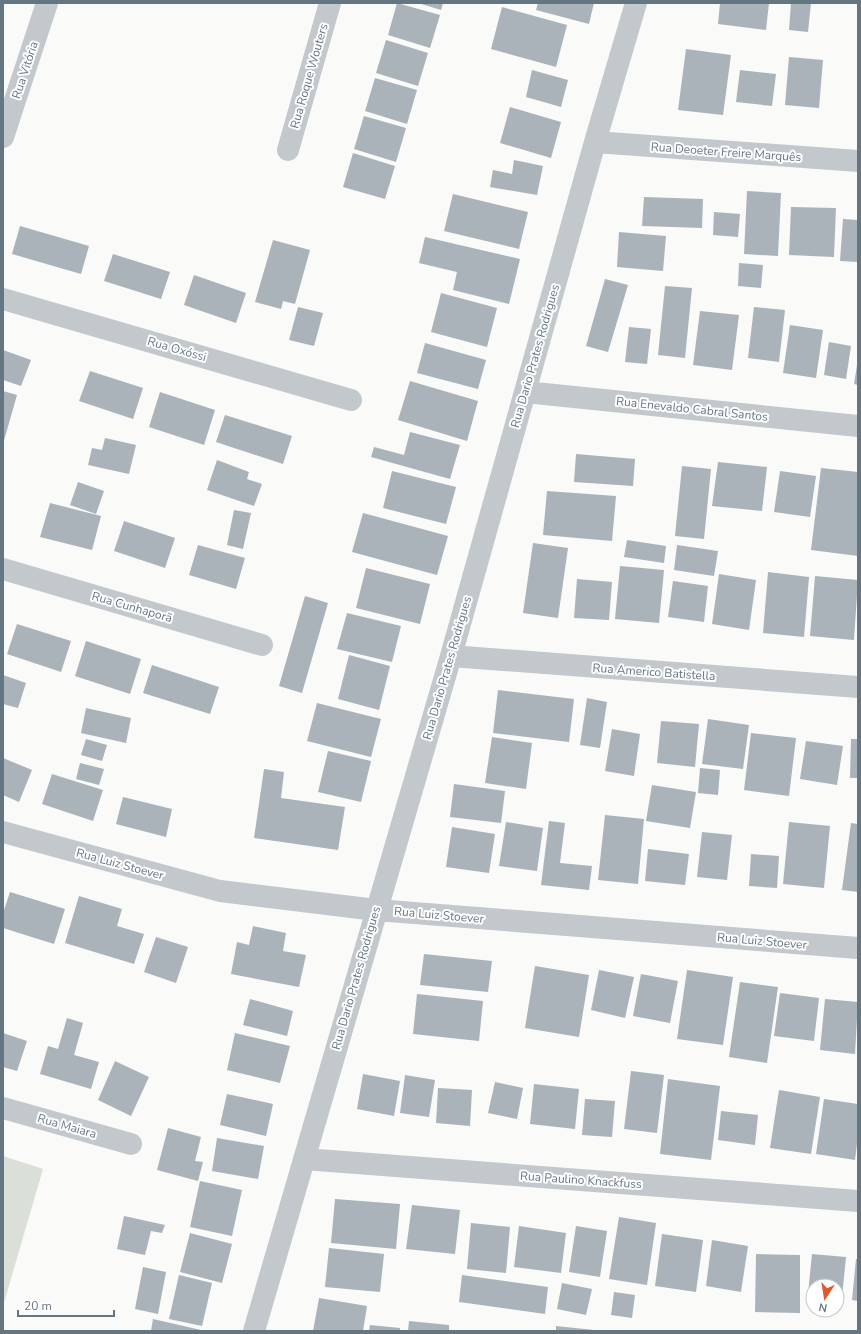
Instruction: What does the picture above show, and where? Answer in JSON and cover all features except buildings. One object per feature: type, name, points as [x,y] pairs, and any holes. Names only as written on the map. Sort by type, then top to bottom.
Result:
[{"type":"street","name":"Rua Vitória","points":[[3,137],[47,3]]},
{"type":"street","name":"Rua Roque Wouters","points":[[288,150],[330,3]]},
{"type":"street","name":"Rua Dario Prates Rodrigues","points":[[254,1331],[451,656],[595,142],[636,3]]},
{"type":"street","name":"Rua Deoeter Freire Marquês","points":[[595,142],[858,161]]},
{"type":"street","name":"Rua Oxóssi","points":[[3,299],[352,400]]},
{"type":"street","name":"Rua Enevaldo Cabral Santos","points":[[525,392],[858,426]]},
{"type":"street","name":"Rua Cunhaporã","points":[[3,569],[262,645]]},
{"type":"street","name":"Rua Americo Batistella","points":[[451,656],[858,687]]},
{"type":"street","name":"Rua Luiz Stoever","points":[[3,832],[220,891],[376,910],[858,948]]},
{"type":"street","name":"Rua Maiara","points":[[3,1108],[131,1144]]},
{"type":"street","name":"Rua Paulino Knackfuss","points":[[304,1159],[858,1201]]},
{"type":"shaded area","points":[[3,1156],[43,1169],[3,1306]]}]
